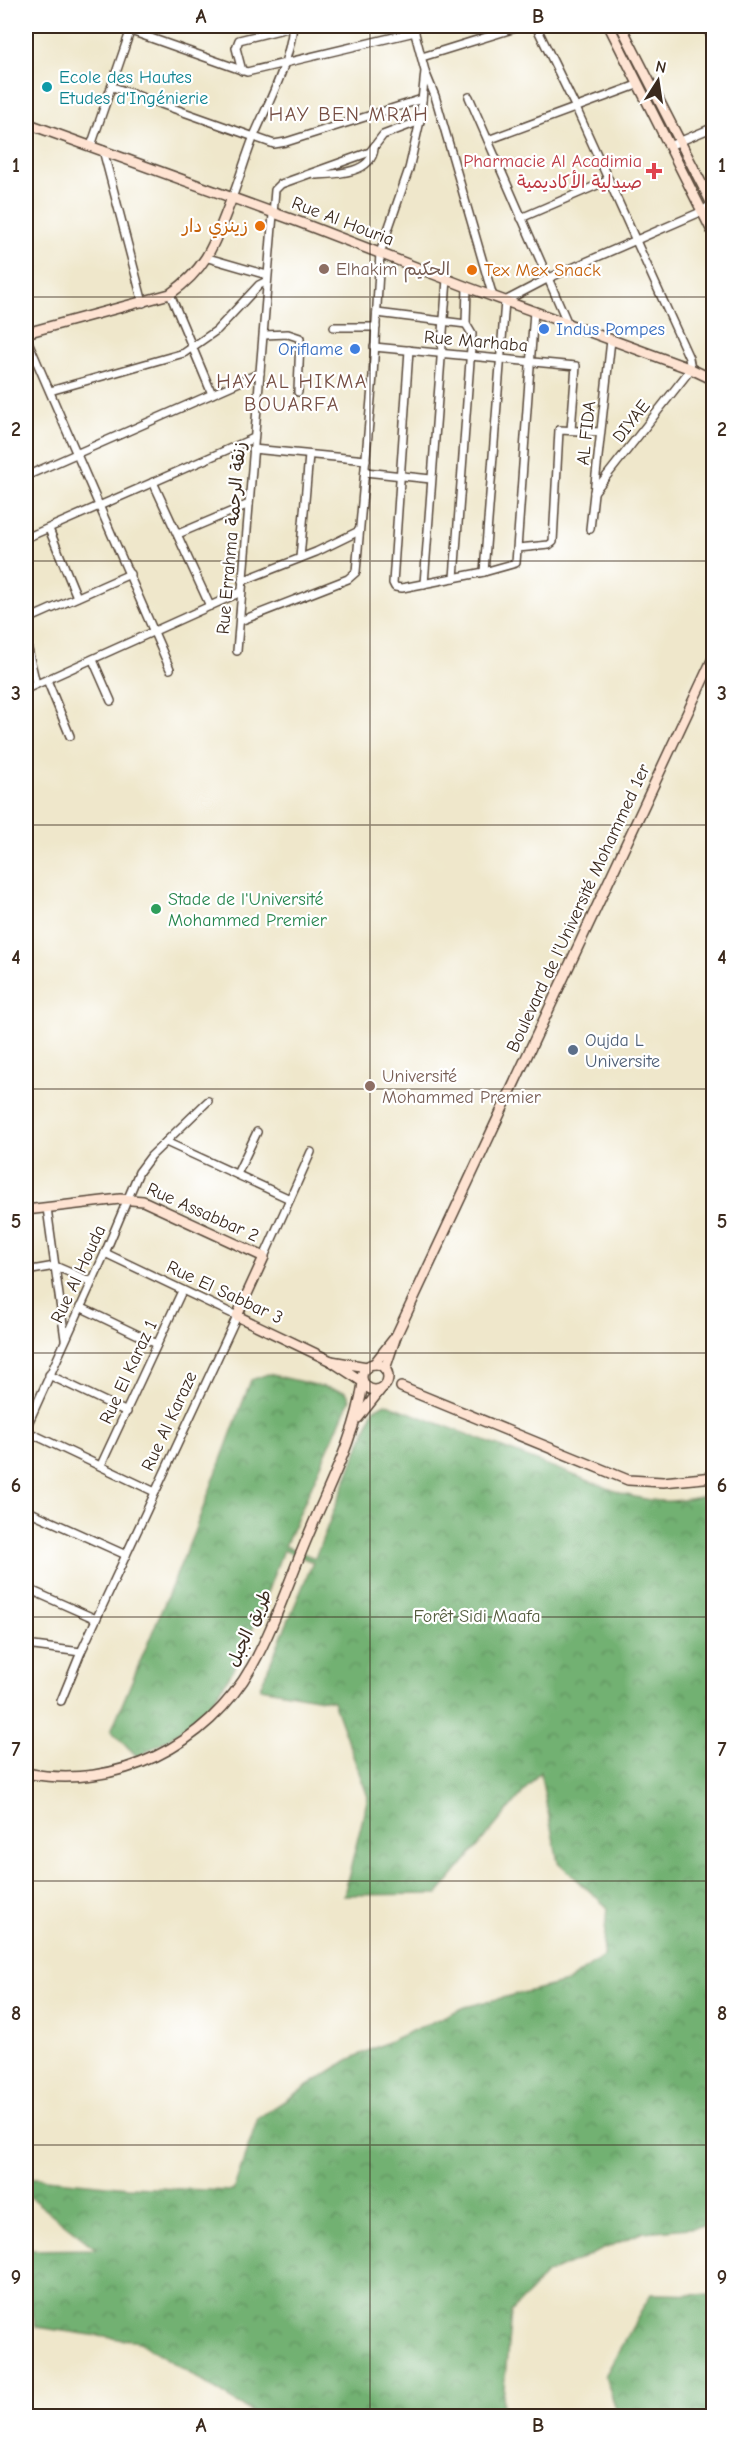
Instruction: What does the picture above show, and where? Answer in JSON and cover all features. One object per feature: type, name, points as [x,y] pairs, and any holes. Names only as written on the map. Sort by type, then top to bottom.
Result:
[{"type":"street","points":[[170,669],[26,335],[170,294],[186,283],[208,258],[285,63],[295,26],[239,40],[236,48],[242,71]]},
{"type":"street","points":[[422,57],[522,26]]},
{"type":"street","points":[[537,26],[609,180],[691,369]]},
{"type":"street","points":[[484,572],[505,301],[549,278],[703,211],[713,204],[637,85],[609,26]]},
{"type":"street","points":[[621,26],[714,235]]},
{"type":"street","points":[[706,26],[714,43]]},
{"type":"street","points":[[91,146],[132,28],[242,71],[285,63],[414,29],[494,297]]},
{"type":"street","points":[[240,621],[353,576],[356,570],[380,253],[409,169],[420,121],[425,71]]},
{"type":"street","points":[[488,140],[637,85]]},
{"type":"street","points":[[112,87],[254,137],[280,143],[422,99]]},
{"type":"street","points":[[469,97],[568,324]]},
{"type":"street","points":[[307,175],[343,172],[363,167],[372,158],[374,149],[383,135],[420,121]]},
{"type":"street","name":"Rue Al Houria","points":[[26,123],[274,213],[691,369],[714,380]]},
{"type":"street","points":[[674,144],[714,127]]},
{"type":"street","points":[[307,175],[374,149]]},
{"type":"street","points":[[103,150],[143,303]]},
{"type":"street","name":"Rue Errahma زنقة الرحمة","points":[[237,651],[276,188],[307,175]]},
{"type":"street","points":[[521,218],[609,180]]},
{"type":"street","points":[[208,258],[267,278]]},
{"type":"street","points":[[50,391],[174,357],[192,349],[217,330],[267,278]]},
{"type":"street","points":[[424,584],[442,321],[447,279]]},
{"type":"street","points":[[454,578],[472,334],[466,324],[467,287]]},
{"type":"street","points":[[170,294],[212,394]]},
{"type":"street","points":[[409,350],[393,583],[398,588],[484,572],[515,563],[518,548],[534,311]]},
{"type":"street","points":[[377,313],[466,324]]},
{"type":"street","points":[[334,327],[376,327]]},
{"type":"street","points":[[264,335],[288,334],[300,338],[298,392]]},
{"type":"street","name":"AL FIDA","points":[[590,529],[611,340]]},
{"type":"street","name":"Rue Marhaba","points":[[374,347],[576,366],[571,430]]},
{"type":"street","name":"DIYAE","points":[[594,492],[691,369]]},
{"type":"street","points":[[26,476],[260,373]]},
{"type":"street","points":[[518,548],[549,545],[553,542],[559,430],[600,432]]},
{"type":"street","points":[[26,538],[254,438]]},
{"type":"street","points":[[253,449],[366,460]]},
{"type":"street","points":[[300,558],[309,455]]},
{"type":"street","points":[[365,472],[431,479]]},
{"type":"street","points":[[153,482],[210,606]]},
{"type":"street","points":[[178,534],[249,504]]},
{"type":"street","points":[[48,529],[78,597]]},
{"type":"street","points":[[242,581],[359,531]]},
{"type":"street","points":[[26,620],[130,574]]},
{"type":"street","points":[[26,688],[241,592]]},
{"type":"street","points":[[26,641],[36,684]]},
{"type":"street","name":"Boulevard de l'Université Mohammed 1er","points":[[386,1372],[396,1336],[714,656]]},
{"type":"street","points":[[93,660],[111,701]]},
{"type":"street","points":[[47,680],[70,736]]},
{"type":"street","name":"Rue Al Houda","points":[[26,1430],[139,1172],[151,1156],[208,1101]]},
{"type":"street","points":[[237,1174],[257,1132]]},
{"type":"street","points":[[166,1142],[290,1199]]},
{"type":"street","name":"Rue Al Karaze","points":[[61,1701],[96,1619],[311,1152]]},
{"type":"street","points":[[26,1210],[129,1199]]},
{"type":"street","name":"Rue Assabbar 2","points":[[129,1199],[153,1205],[264,1257]]},
{"type":"street","points":[[47,1208],[65,1339]]},
{"type":"street","name":"Rue El Sabbar 3","points":[[105,1253],[331,1361],[363,1383]]},
{"type":"street","points":[[26,1270],[55,1266],[92,1282]]},
{"type":"street","name":"Rue El Karaz 1","points":[[101,1465],[182,1291]]},
{"type":"street","points":[[80,1307],[157,1344]]},
{"type":"street","name":"Boulevard de l'Université Mohammed 1er","points":[[370,1366],[396,1336]]},
{"type":"street","name":"Rue El Sabbar 3","points":[[331,1361],[370,1366]]},
{"type":"street","points":[[354,1425],[363,1383],[362,1374],[370,1366],[386,1372],[401,1387]]},
{"type":"street","points":[[354,1425],[383,1387],[386,1372]]},
{"type":"street","points":[[49,1375],[127,1412]]},
{"type":"street","points":[[363,1383],[372,1389],[401,1387],[628,1480],[663,1482],[714,1477]]},
{"type":"street","name":"طريق الجبل","points":[[26,1773],[72,1777],[102,1774],[131,1767],[179,1744],[220,1710],[241,1683],[259,1653],[354,1425]]},
{"type":"street","points":[[26,1430],[155,1492]]},
{"type":"street","points":[[26,1510],[126,1555]]},
{"type":"street","points":[[26,1588],[96,1619]]},
{"type":"street","points":[[26,1645],[81,1652]]},
{"type":"green space","name":"Forêt Sidi Maafa","points":[[268,1374],[346,1392],[350,1399],[285,1546],[315,1558],[374,1409],[385,1403],[623,1494],[668,1501],[713,1494],[713,2226],[643,2232],[546,2274],[511,2312],[502,2410],[446,2416],[258,2416],[140,2342],[36,2327],[26,2291],[26,2250],[96,2249],[26,2194],[26,2177],[128,2187],[233,2191],[258,2118],[348,2060],[465,2007],[567,1982],[603,1957],[607,1907],[558,1862],[540,1772],[438,1894],[344,1895],[368,1797],[333,1701],[260,1688],[313,1562],[283,1550],[257,1620],[235,1666],[207,1707],[189,1724],[138,1757],[111,1731],[193,1535],[251,1380]]},
{"type":"green space","points":[[651,2294],[713,2295],[713,2416],[618,2416],[605,2376]]},
{"type":"place","name":"Ecole des Hautes Etudes d'Ingénierie","points":[[47,87]]},
{"type":"place","name":"Pharmacie Al Acadimia صيدلية الأكاديمية","points":[[654,171]]},
{"type":"place","name":"زينزي دار","points":[[260,226]]},
{"type":"place","name":"Elhakim الحكيم","points":[[324,269]]},
{"type":"place","name":"Tex Mex Snack","points":[[472,270]]},
{"type":"place","name":"Indus Pompes","points":[[544,329]]},
{"type":"place","name":"Oriflame","points":[[355,349]]},
{"type":"place","name":"Stade de l'Université Mohammed Premier","points":[[156,909]]},
{"type":"place","name":"Oujda L Universite","points":[[573,1050]]},
{"type":"place","name":"Université Mohammed Premier","points":[[370,1086]]},
{"type":"district","name":"HAY BEN MRAH","points":[[349,114]]},
{"type":"district","name":"HAY AL HIKMA BOUARFA","points":[[292,392]]}]
